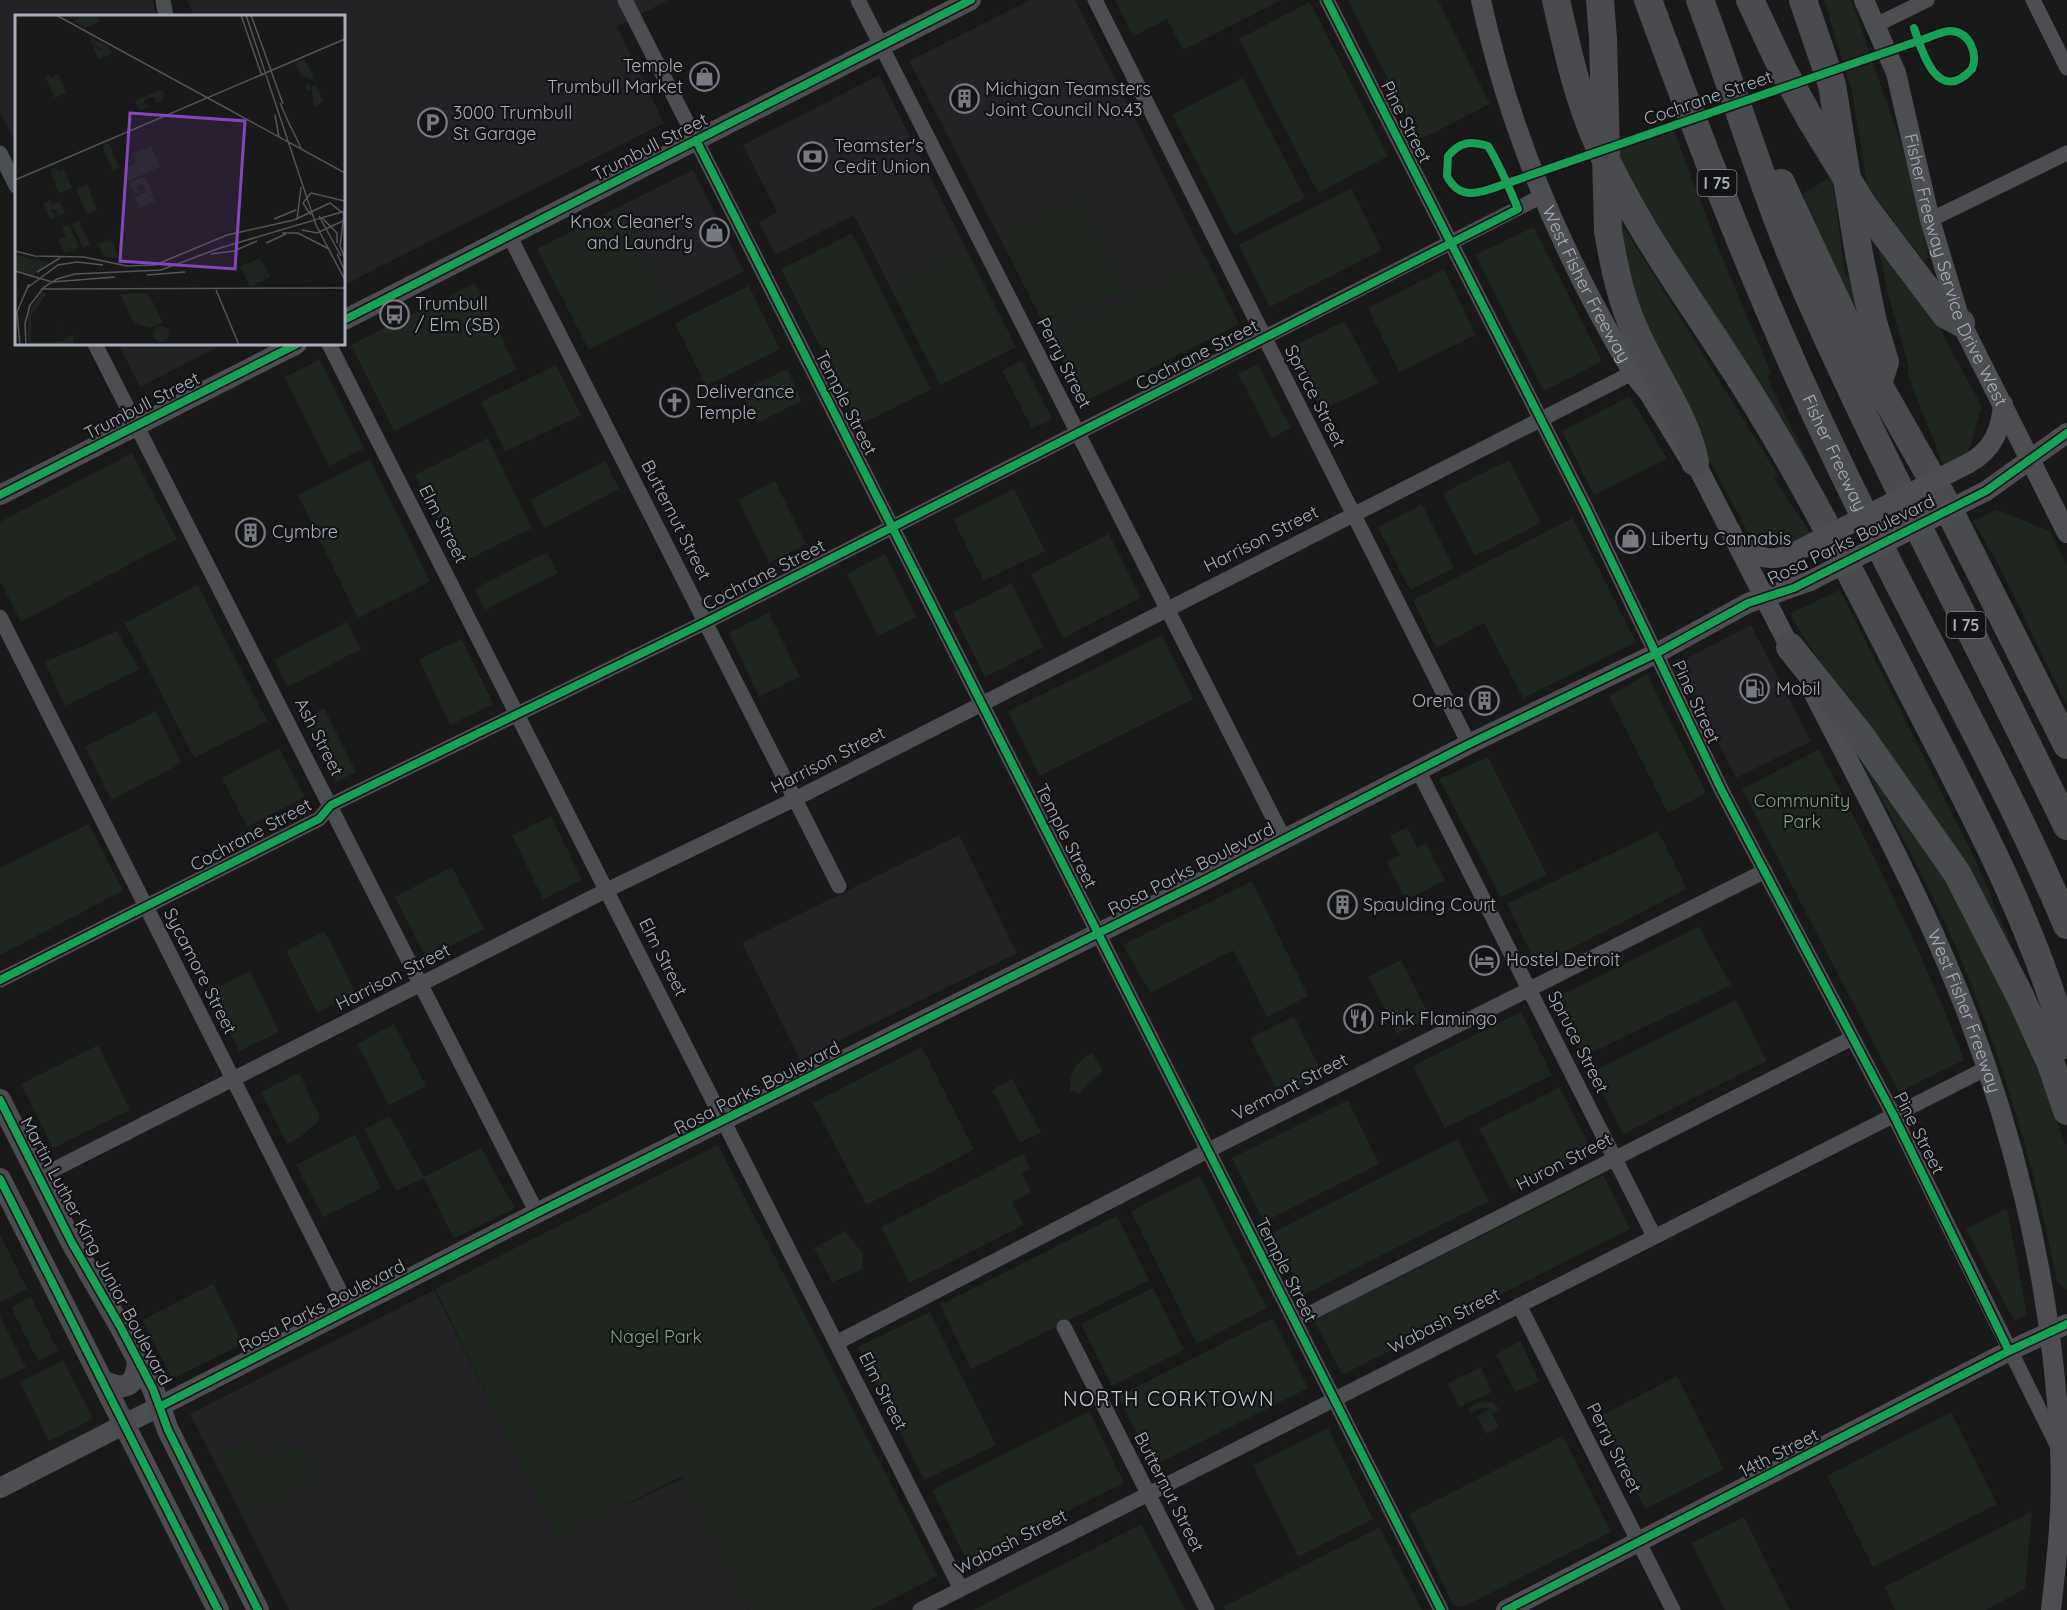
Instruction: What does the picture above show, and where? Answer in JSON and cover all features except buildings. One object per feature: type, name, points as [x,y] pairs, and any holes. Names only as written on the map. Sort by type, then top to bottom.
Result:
[{"type":"highway","points":[[1556,0],[1581,100],[1597,141],[1647,230],[1762,413],[1816,506],[2002,872],[2039,961],[2067,1045]]},
{"type":"highway","points":[[1600,0],[1608,231],[1624,304],[1635,333],[1691,438],[1695,462]]},
{"type":"highway","name":"Fisher Freeway","points":[[1648,0],[1752,272],[1832,450],[2032,847],[2067,925]]},
{"type":"highway","name":"I 75","points":[[1700,0],[1782,232],[1862,415],[2067,826]]},
{"type":"highway","points":[[1750,0],[1811,120],[1863,205],[1946,315],[1961,323]]},
{"type":"highway","points":[[1803,0],[1832,85],[1859,254],[1873,322],[1885,362],[1878,384]]},
{"type":"highway","points":[[1726,70],[1878,384],[1945,502],[2067,745]]},
{"type":"highway","points":[[1790,647],[1861,736],[1957,873],[2020,996],[2051,1064],[2067,1111]]},
{"type":"main road","name":"Martin Luther King Junior Boulevard","points":[[0,1100],[5,1117],[138,1360],[161,1406],[174,1440],[258,1610]]},
{"type":"main road","points":[[2,1189],[218,1610]]},
{"type":"main road","points":[[102,1381],[118,1388],[128,1385],[135,1377],[138,1360]]},
{"type":"street","points":[[163,0],[166,15]]},
{"type":"street","name":"Temple Street","points":[[625,0],[1441,1610]]},
{"type":"street","name":"Perry Street","points":[[858,0],[1284,839]]},
{"type":"street","name":"Trumbull Street","points":[[345,319],[971,0]]},
{"type":"street","name":"Spruce Street","points":[[1095,0],[1469,744]]},
{"type":"street","name":"Pine Street","points":[[1327,0],[1541,420],[1657,653],[1722,791],[1893,1114],[2061,1452]]},
{"type":"street","name":"West Fisher Freeway","points":[[1481,0],[1509,105],[1544,195],[1584,285],[1632,373],[1688,457],[1695,462],[1737,540],[1911,884],[1946,960],[1987,1068],[2024,1193],[2058,1328],[2061,1452],[2047,1608]]},
{"type":"street","name":"Fisher Freeway Service Drive West","points":[[1864,0],[1896,73],[1930,220],[1961,323],[2004,404],[2067,533]]},
{"type":"street","points":[[1876,25],[1927,0]]},
{"type":"street","points":[[2032,0],[2067,68]]},
{"type":"street","points":[[0,153],[15,184]]},
{"type":"street","points":[[1930,220],[2067,153]]},
{"type":"street","name":"Cochrane Street","points":[[0,980],[319,819],[331,805],[706,622],[1452,244],[1544,195]]},
{"type":"street","name":"Butternut Street","points":[[509,235],[839,886]]},
{"type":"street","name":"Ash Street","points":[[96,345],[537,1214]]},
{"type":"street","name":"Trumbull Street","points":[[0,495],[295,345]]},
{"type":"street","name":"Elm Street","points":[[330,345],[961,1589]]},
{"type":"street","name":"Harrison Street","points":[[39,1177],[607,890],[795,799],[981,702],[1632,373]]},
{"type":"street","name":"Rosa Parks Boulevard","points":[[1737,540],[1758,557],[1783,558],[1793,554],[1969,463],[1990,447],[1995,439],[2004,404]]},
{"type":"street","name":"Rosa Parks Boulevard","points":[[0,1488],[537,1214],[1469,744],[1657,653],[1748,603],[1809,581],[1986,490],[2067,433]]},
{"type":"street","name":"Sycamore Street","points":[[0,617],[350,1309]]},
{"type":"street","name":"Spruce Street","points":[[1418,770],[1654,1236]]},
{"type":"street","name":"Vermont Street","points":[[836,1343],[1209,1150],[1765,871]]},
{"type":"street","name":"Huron Street","points":[[1295,1322],[1852,1038]]},
{"type":"street","name":"Wabash Street","points":[[920,1610],[1987,1068]]},
{"type":"street","name":"Perry Street","points":[[1519,1305],[1674,1610]]},
{"type":"street","name":"Butternut Street","points":[[1064,1327],[1207,1610]]},
{"type":"street","name":"14th Street","points":[[1506,1610],[2009,1351],[2058,1328]]},
{"type":"shaded area","points":[[0,0],[153,0],[156,15],[15,15],[15,142],[0,112]]},
{"type":"shaded area","name":"3000 Trumbull St Garage","points":[[187,0],[668,0],[617,27],[664,123],[345,284],[345,15],[194,15]]},
{"type":"shaded area","points":[[1030,0],[1075,0],[1239,324],[1084,402],[909,61]]},
{"type":"shaded area","points":[[879,75],[967,250],[891,289],[854,215],[775,255],[759,222],[777,212],[743,145]]},
{"type":"shaded area","points":[[693,170],[744,271],[672,308],[621,206]]},
{"type":"shaded area","points":[[119,345],[222,345],[140,387]]},
{"type":"shaded area","points":[[1751,625],[1811,741],[1736,778],[1678,663]]},
{"type":"shaded area","points":[[959,835],[1017,953],[800,1060],[742,943]]},
{"type":"shaded area","points":[[434,1290],[557,1536],[682,1479],[749,1610],[289,1610],[190,1414]]},
{"type":"green space","points":[[1115,0],[1282,0],[1183,50],[1167,19],[1133,36]]},
{"type":"green space","points":[[1348,0],[1438,0],[1490,104],[1419,140]]},
{"type":"green space","points":[[1824,0],[1851,0],[1856,13],[1901,144],[1929,257],[1923,260],[1867,185],[1852,91]]},
{"type":"green space","points":[[1310,2],[1388,156],[1318,193],[1239,39]]},
{"type":"green space","points":[[1243,78],[1305,198],[1234,235],[1172,115]]},
{"type":"green space","points":[[1674,131],[1718,247],[1771,373],[1767,377],[1811,468],[1805,471],[1614,151]]},
{"type":"green space","points":[[1832,176],[1845,276],[1852,275],[1859,306],[1854,311],[1803,194]]},
{"type":"green space","points":[[1351,188],[1382,250],[1270,307],[1239,245]]},
{"type":"green space","points":[[1080,196],[1127,290],[1047,331],[1000,237]]},
{"type":"green space","points":[[621,206],[672,308],[589,350],[537,249]]},
{"type":"green space","points":[[1612,208],[1778,475],[1774,477],[1810,533],[1788,546],[1763,548],[1751,538],[1644,337]]},
{"type":"green space","points":[[1534,227],[1602,361],[1544,391],[1475,255]]},
{"type":"green space","points":[[1875,231],[1919,289],[1982,407],[1968,454],[1943,465],[1907,373],[1909,367],[1888,294]]},
{"type":"green space","points":[[852,233],[931,389],[859,425],[781,269]]},
{"type":"green space","points":[[967,250],[1016,347],[940,385],[891,289]]},
{"type":"green space","points":[[1207,260],[1239,324],[1084,402],[1051,338]]},
{"type":"green space","points":[[1444,269],[1476,335],[1399,372],[1368,308]]},
{"type":"green space","points":[[475,283],[517,369],[394,431],[351,345]]},
{"type":"green space","points":[[749,286],[780,349],[706,386],[675,323]]},
{"type":"green space","points":[[1345,321],[1378,383],[1322,410],[1291,347]]},
{"type":"green space","points":[[320,359],[364,448],[329,466],[285,377]]},
{"type":"green space","points":[[1022,360],[1052,419],[1032,429],[1002,370]]},
{"type":"green space","points":[[1258,364],[1291,428],[1271,438],[1238,374]]},
{"type":"green space","points":[[556,365],[581,415],[505,452],[481,402]]},
{"type":"green space","points":[[787,369],[802,401],[757,423],[741,391]]},
{"type":"green space","points":[[1630,396],[1667,459],[1594,495],[1562,431]]},
{"type":"green space","points":[[488,438],[532,528],[459,564],[415,475]]},
{"type":"green space","points":[[132,453],[177,539],[21,622],[0,581],[0,522]]},
{"type":"green space","points":[[370,459],[430,582],[358,618],[298,495]]},
{"type":"green space","points":[[1509,460],[1541,523],[1475,556],[1443,493]]},
{"type":"green space","points":[[605,461],[619,489],[544,528],[530,500]]},
{"type":"green space","points":[[775,481],[806,544],[769,563],[738,500]]},
{"type":"green space","points":[[1014,489],[1045,551],[984,581],[953,519]]},
{"type":"green space","points":[[1422,504],[1454,568],[1410,590],[1378,527]]},
{"type":"green space","points":[[1996,510],[2050,531],[2067,565],[2067,706],[1997,562],[1973,521]]},
{"type":"green space","points":[[1573,518],[1636,642],[1523,698],[1484,623],[1436,648],[1413,600]]},
{"type":"green space","points":[[1109,534],[1141,598],[1063,638],[1031,574]]},
{"type":"green space","points":[[547,552],[558,573],[485,610],[474,589]]},
{"type":"green space","points":[[885,554],[916,617],[878,636],[847,574]]},
{"type":"green space","points":[[1012,583],[1044,647],[985,677],[953,613]]},
{"type":"green space","points":[[198,585],[267,721],[194,758],[125,623]]},
{"type":"green space","points":[[1840,590],[1976,861],[2031,992],[1794,622],[1791,613]]},
{"type":"green space","points":[[769,613],[800,677],[759,697],[729,633]]},
{"type":"green space","points":[[347,622],[361,649],[288,687],[274,660]]},
{"type":"green space","points":[[117,631],[139,669],[65,706],[45,662]]},
{"type":"green space","points":[[1162,635],[1193,699],[1039,776],[1008,711]]},
{"type":"green space","points":[[462,639],[493,704],[450,725],[419,659]]},
{"type":"green space","points":[[1647,674],[1706,793],[1668,813],[1609,696]]},
{"type":"green space","points":[[324,708],[356,772],[336,782],[305,718]]},
{"type":"green space","points":[[156,711],[182,763],[111,800],[85,747]]},
{"type":"green space","points":[[279,748],[305,797],[247,827],[222,778]]},
{"type":"green space","name":"Community Park","points":[[1819,749],[1896,903],[1964,1060],[1899,1092],[1742,789]]},
{"type":"green space","points":[[1488,757],[1547,875],[1501,897],[1439,779]]},
{"type":"green space","points":[[1859,758],[1939,866],[2013,1002],[2067,1149],[2067,1290],[2057,1281],[2022,1133],[1973,988],[1932,895]]},
{"type":"green space","points":[[551,816],[582,880],[543,899],[512,835]]},
{"type":"green space","points":[[89,824],[123,891],[0,955],[0,868]]},
{"type":"green space","points":[[1407,827],[1417,847],[1426,843],[1445,880],[1406,900],[1386,862],[1400,855],[1390,836]]},
{"type":"green space","points":[[1658,831],[1687,889],[1537,966],[1507,904]]},
{"type":"green space","points":[[452,867],[484,929],[426,958],[395,897]]},
{"type":"green space","points":[[1252,881],[1308,996],[1267,1017],[1233,950],[1150,993],[1123,945]]},
{"type":"green space","points":[[1699,927],[1731,985],[1583,1057],[1555,998]]},
{"type":"green space","points":[[325,931],[356,994],[317,1013],[286,951]]},
{"type":"green space","points":[[1401,960],[1430,1017],[1397,1034],[1368,977]]},
{"type":"green space","points":[[250,971],[279,1032],[239,1051],[210,991]]},
{"type":"green space","points":[[1736,1000],[1767,1061],[1623,1134],[1592,1072]]},
{"type":"green space","points":[[1521,1012],[1552,1075],[1445,1128],[1413,1066]]},
{"type":"green space","points":[[1294,1016],[1322,1073],[1279,1095],[1250,1038]]},
{"type":"green space","points":[[394,1024],[426,1086],[389,1105],[357,1044]]},
{"type":"green space","points":[[98,1045],[130,1110],[53,1148],[21,1084]]},
{"type":"green space","points":[[922,1047],[974,1150],[866,1205],[813,1103]]},
{"type":"green space","points":[[1092,1053],[1103,1071],[1078,1094],[1070,1090],[1072,1073],[1081,1060]]},
{"type":"green space","points":[[299,1073],[319,1115],[319,1121],[300,1137],[287,1144],[261,1092]]},
{"type":"green space","points":[[1012,1079],[1041,1132],[1020,1143],[992,1090]]},
{"type":"green space","points":[[1560,1087],[1591,1149],[1511,1190],[1479,1128]]},
{"type":"green space","points":[[1348,1100],[1379,1164],[1264,1222],[1232,1158]]},
{"type":"green space","points":[[390,1116],[424,1177],[481,1148],[515,1208],[454,1239],[424,1178],[396,1191],[364,1129]]},
{"type":"green space","points":[[355,1135],[381,1188],[323,1217],[296,1165]]},
{"type":"green space","points":[[1458,1139],[1489,1201],[1303,1295],[1272,1233]]},
{"type":"green space","name":"Nagel Park","points":[[718,1145],[938,1576],[871,1610],[749,1610],[681,1477],[557,1538],[435,1289]]},
{"type":"green space","points":[[1023,1154],[1031,1169],[1022,1174],[1031,1192],[1012,1202],[1024,1225],[909,1283],[881,1227]]},
{"type":"green space","points":[[1603,1175],[1630,1229],[1342,1375],[1314,1320]]},
{"type":"green space","points":[[1200,1176],[1267,1308],[1197,1344],[1131,1211]]},
{"type":"green space","points":[[2007,1209],[2027,1315],[2014,1321],[1966,1229]]},
{"type":"green space","points":[[1117,1216],[1149,1280],[971,1369],[940,1305]]},
{"type":"green space","points":[[845,1231],[863,1254],[862,1270],[832,1282],[814,1248]]},
{"type":"green space","points":[[0,1234],[27,1289],[0,1302]]},
{"type":"green space","points":[[213,1284],[243,1344],[172,1379],[142,1320]]},
{"type":"green space","points":[[1153,1288],[1184,1350],[1112,1386],[1081,1324]]},
{"type":"green space","points":[[31,1297],[58,1351],[38,1361],[11,1307]]},
{"type":"green space","points":[[930,1312],[996,1445],[924,1480],[858,1347]]},
{"type":"green space","points":[[0,1316],[26,1368],[0,1380]]},
{"type":"green space","points":[[1273,1318],[1308,1388],[1153,1466],[1118,1396]]},
{"type":"green space","points":[[1521,1341],[1539,1381],[1515,1392],[1496,1354]]},
{"type":"green space","points":[[63,1360],[93,1419],[49,1441],[20,1382]]},
{"type":"green space","points":[[1481,1367],[1492,1392],[1459,1407],[1448,1383]]},
{"type":"green space","points":[[1677,1376],[1724,1469],[1645,1509],[1598,1417]]},
{"type":"green space","points":[[1492,1402],[1499,1408],[1494,1413],[1490,1410],[1499,1427],[1486,1434],[1477,1416],[1490,1409],[1485,1407],[1470,1413],[1468,1409],[1475,1403]]},
{"type":"green space","points":[[1089,1411],[1124,1483],[967,1561],[932,1490]]},
{"type":"green space","points":[[1951,1412],[1997,1504],[1873,1567],[1827,1476]]},
{"type":"green space","points":[[1328,1428],[1373,1519],[1298,1557],[1253,1465]]},
{"type":"green space","points":[[1563,1436],[1611,1532],[1463,1607],[1453,1605],[1409,1514]]},
{"type":"green space","points":[[254,1437],[265,1458],[293,1444],[302,1447],[318,1482],[247,1516],[217,1456]]},
{"type":"green space","points":[[2032,1511],[2025,1589],[1986,1610],[1895,1610],[1885,1587]]},
{"type":"green space","points":[[1744,1517],[1790,1610],[1725,1610],[1692,1543]]},
{"type":"green space","points":[[1141,1524],[1185,1610],[974,1610]]},
{"type":"green space","points":[[1380,1527],[1422,1610],[1225,1610],[1223,1607]]},
{"type":"cycle path","points":[[345,319],[971,0]]},
{"type":"cycle path","points":[[1327,0],[1586,508],[1722,791],[1893,1114],[2009,1351]]},
{"type":"cycle path","points":[[0,980],[319,819],[331,805],[706,622],[1518,209],[1508,185],[1504,177],[1496,161],[1488,146],[1471,143],[1457,147],[1448,156],[1447,176],[1457,189],[1476,193],[1491,189],[1499,186],[1927,38],[1939,33],[1958,32],[1968,40],[1974,57],[1972,69],[1960,79],[1950,82],[1941,79],[1927,61],[1922,50],[1917,38],[1914,28]]},
{"type":"cycle path","points":[[696,140],[1441,1610]]},
{"type":"cycle path","points":[[0,495],[295,345]]},
{"type":"cycle path","points":[[161,1406],[537,1213],[1207,879],[1469,744],[1657,653],[1748,603],[1794,588],[1986,491],[2067,433]]},
{"type":"cycle path","points":[[0,1100],[72,1243],[153,1389],[168,1430],[258,1610]]},
{"type":"cycle path","points":[[0,1179],[218,1610]]},
{"type":"cycle path","points":[[1506,1610],[2009,1351],[2067,1324]]},
{"type":"place","name":"Temple Trumbull Market","points":[[704,76]]},
{"type":"place","name":"Michigan Teamsters Joint Council No.43","points":[[964,99]]},
{"type":"place","name":"3000 Trumbull St Garage","points":[[432,123]]},
{"type":"place","name":"Teamster's Cedit Union","points":[[813,156]]},
{"type":"place","name":"Knox Cleaner's and Laundry","points":[[714,232]]},
{"type":"place","name":"Trumbull / Elm (SB)","points":[[394,314]]},
{"type":"place","name":"Deliverance Temple","points":[[675,402]]},
{"type":"place","name":"Cymbre","points":[[251,532]]},
{"type":"place","name":"Liberty Cannabis","points":[[1630,539]]},
{"type":"place","name":"Mobil","points":[[1755,689]]},
{"type":"place","name":"Orena","points":[[1485,701]]},
{"type":"place","name":"Spaulding Court","points":[[1342,905]]},
{"type":"place","name":"Hostel Detroit","points":[[1485,960]]},
{"type":"place","name":"Pink Flamingo","points":[[1359,1019]]},
{"type":"district","name":"NORTH CORKTOWN","points":[[1169,1399]]}]
